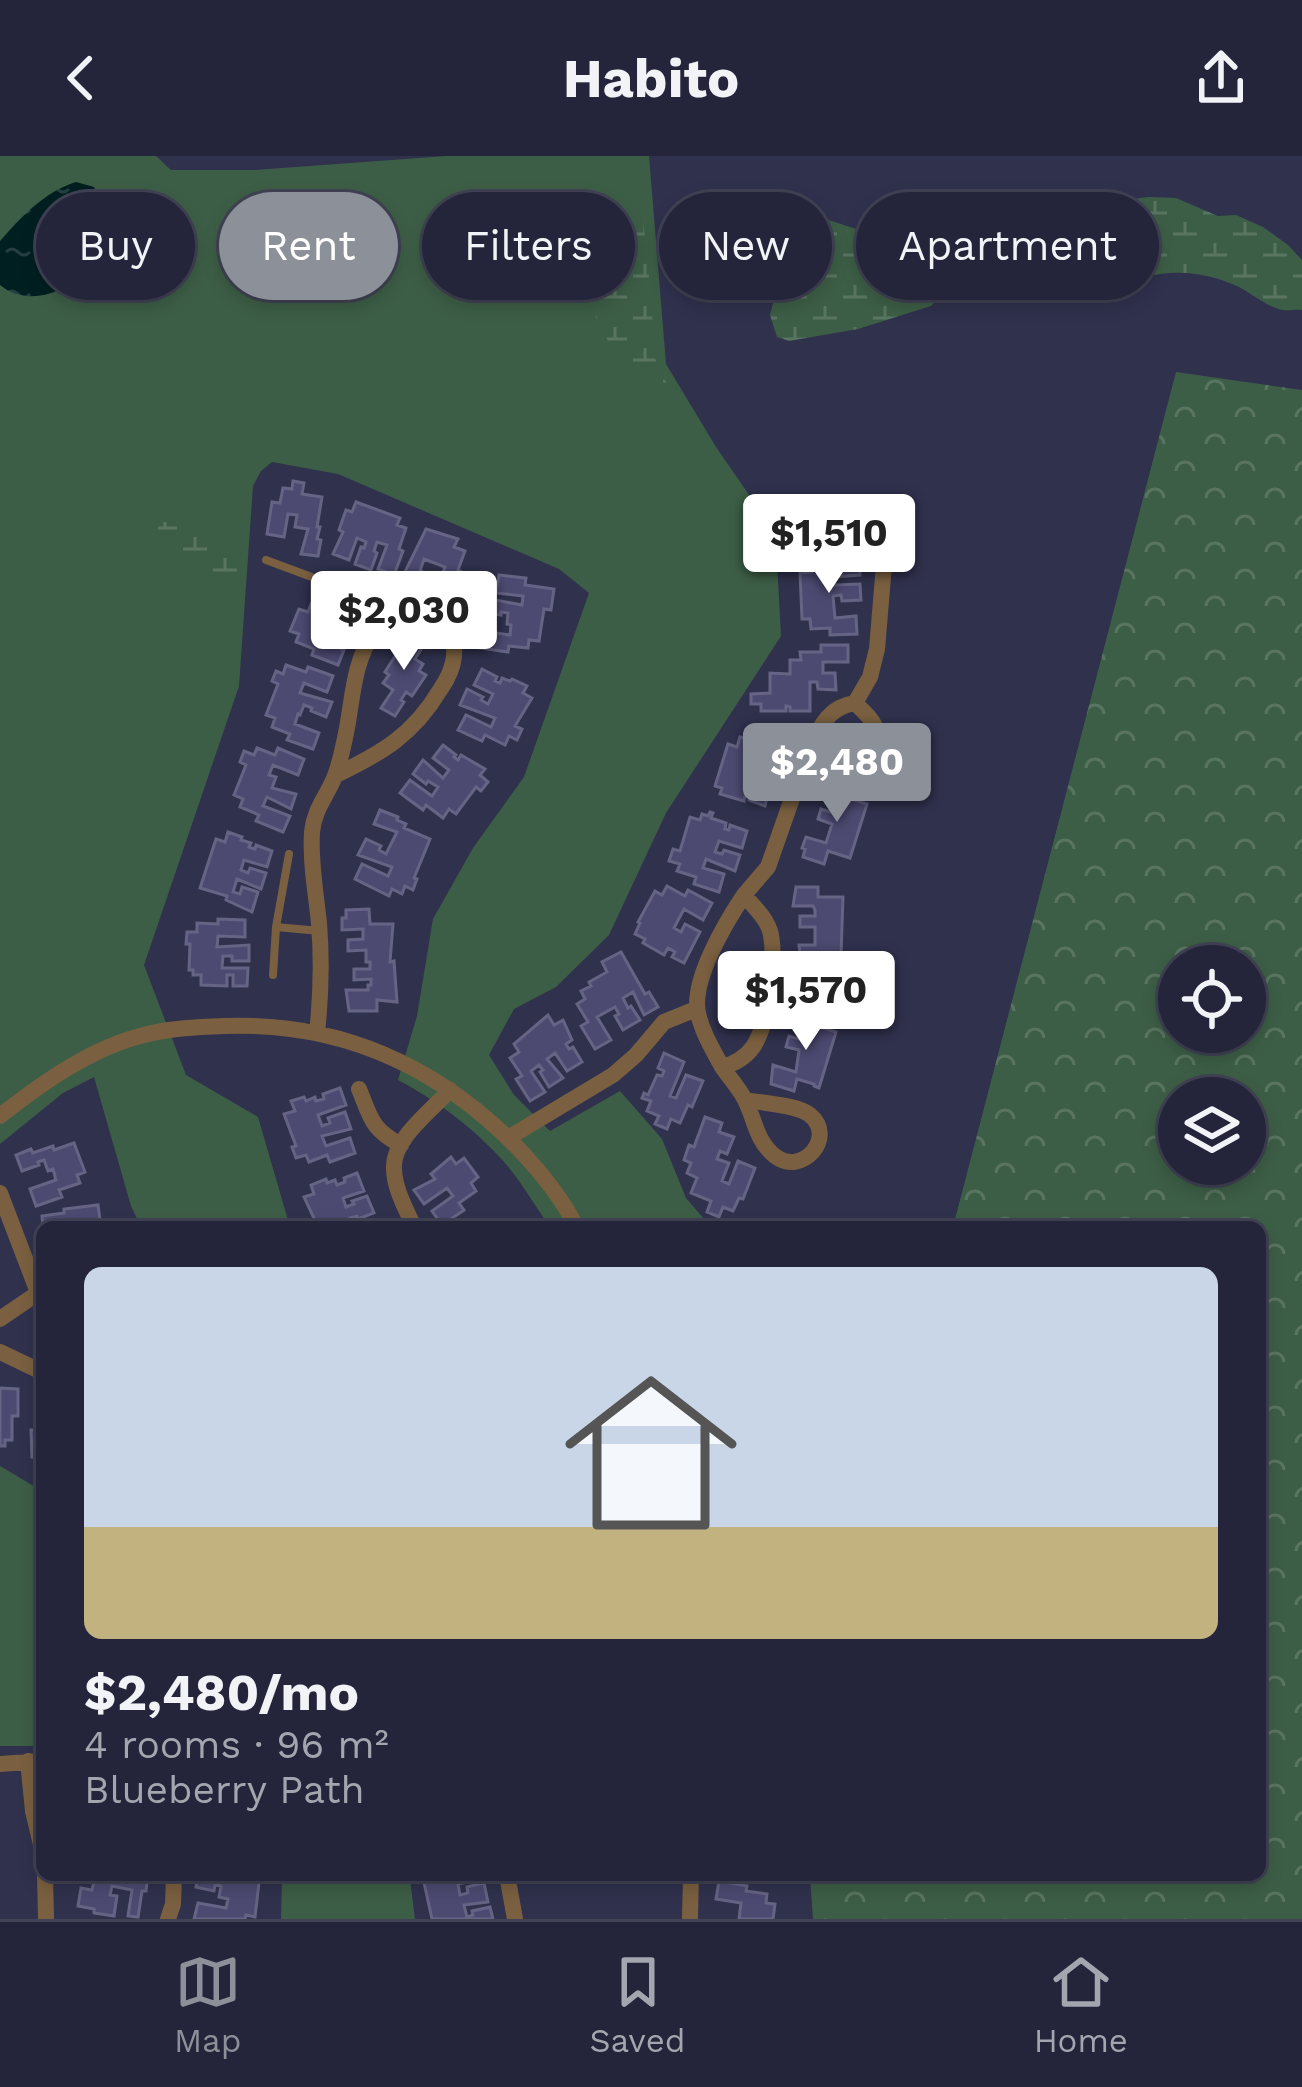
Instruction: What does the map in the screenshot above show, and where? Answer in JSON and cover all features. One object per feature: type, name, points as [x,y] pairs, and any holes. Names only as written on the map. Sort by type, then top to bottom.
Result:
[{"type":"street","points":[[746,1100],[812,1116],[819,1137],[814,1153],[787,1163],[763,1144],[746,1100],[722,1067],[696,1009],[708,959],[724,925],[768,867],[808,750],[824,719],[839,706],[855,703],[870,677],[885,553]]},
{"type":"street","points":[[317,1033],[322,971],[312,831],[319,803],[336,775],[352,683],[364,649],[388,616],[409,608],[443,619],[454,656],[448,678],[428,710],[380,754],[336,775]]},
{"type":"street","points":[[808,750],[850,760],[874,750],[878,736],[872,719],[855,703]]},
{"type":"street","points":[[722,1067],[736,1064],[753,1047],[765,1019],[772,965],[770,932],[744,895]]},
{"type":"street","points":[[508,1138],[613,1076],[664,1022],[696,1009]]},
{"type":"street","points":[[0,1116],[62,1073],[111,1046],[143,1035],[256,1025],[298,1028],[399,1061],[450,1090],[486,1116],[535,1165],[573,1221]]},
{"type":"street","points":[[359,1089],[381,1135],[400,1145]]},
{"type":"street","points":[[411,1221],[393,1166],[400,1145],[450,1090]]},
{"type":"street","points":[[0,1193],[36,1288]]},
{"type":"street","points":[[0,1319],[36,1300]]},
{"type":"street","points":[[0,1352],[36,1369]]},
{"type":"street","points":[[0,1764],[35,1761],[36,1823]]},
{"type":"street","points":[[45,1881],[46,1919]]},
{"type":"street","points":[[168,1919],[174,1881]]},
{"type":"street","points":[[508,1881],[515,1919]]},
{"type":"street","points":[[690,1919],[691,1881]]},
{"type":"lane","points":[[266,560],[409,608]]},
{"type":"lane","points":[[272,975],[289,854]]},
{"type":"lane","points":[[276,927],[320,931]]},
{"type":"green space","points":[[0,156],[156,156],[171,170],[255,170],[446,156],[649,156],[666,364],[763,515],[777,562],[781,636],[666,813],[609,935],[556,987],[514,1009],[489,1055],[514,1095],[550,1131],[620,1091],[662,1139],[686,1198],[706,1221],[546,1221],[482,1139],[398,1080],[417,1016],[433,919],[473,848],[524,777],[589,593],[559,569],[338,474],[272,462],[253,486],[239,686],[144,965],[186,1075],[258,1117],[288,1221],[138,1221],[94,1077],[63,1093],[0,1144]]},
{"type":"green space","points":[[1159,197],[1176,198],[1218,216],[1236,215],[1288,245],[1302,260],[1302,310],[1278,309],[1226,281],[1162,274]]},
{"type":"green space","points":[[635,201],[643,218],[653,349],[675,398],[670,402],[642,385],[616,357],[588,300],[635,300]]},
{"type":"green space","points":[[832,221],[856,229],[856,300],[936,300],[931,306],[858,329],[789,341],[777,337],[770,315],[774,300],[832,300]]},
{"type":"green space","points":[[1176,372],[1302,390],[1302,1919],[813,1919],[810,1881],[1266,1881],[1266,1221],[955,1221]]},
{"type":"green space","points":[[162,522],[175,522],[241,560],[230,590],[163,553],[157,536]]},
{"type":"green space","points":[[0,1466],[36,1487],[36,1746],[0,1746]]},
{"type":"green space","points":[[282,1881],[410,1881],[415,1919],[281,1919]]},
{"type":"water","points":[[76,182],[94,187],[96,192],[54,192]]},
{"type":"water","points":[[36,205],[36,296],[12,293],[0,285],[0,241]]},
{"type":"building","points":[[293,481],[304,483],[302,494],[322,497],[318,556],[301,554],[308,529],[295,527],[297,515],[288,514],[284,537],[267,534],[272,502],[280,503],[283,488],[292,489]]},
{"type":"building","points":[[356,502],[400,518],[397,525],[406,528],[394,575],[378,569],[387,545],[377,542],[371,570],[355,564],[366,542],[357,538],[349,560],[333,554],[346,510],[352,512]]},
{"type":"building","points":[[426,529],[458,539],[454,547],[465,551],[453,597],[436,591],[445,567],[424,559],[417,589],[400,582]]},
{"type":"building","points":[[859,558],[860,575],[833,577],[834,585],[860,584],[861,600],[842,601],[841,595],[833,596],[835,618],[856,616],[857,634],[830,635],[830,628],[811,629],[810,619],[802,619],[800,573],[832,564],[832,560]]},
{"type":"building","points":[[499,575],[526,578],[525,585],[554,589],[551,610],[544,609],[539,641],[529,640],[528,648],[509,646],[508,652],[480,648],[482,631],[510,635],[511,625],[507,624],[508,613],[483,613],[485,598],[522,605],[523,596],[496,593]]},
{"type":"building","points":[[311,604],[330,611],[332,604],[358,615],[351,631],[328,622],[320,641],[344,650],[338,665],[312,655],[314,649],[296,642],[299,634],[290,631],[299,609],[308,612]]},
{"type":"building","points":[[412,630],[427,640],[415,659],[423,664],[419,671],[426,675],[412,696],[406,692],[395,716],[381,708],[393,690],[383,683],[389,675],[385,672],[407,645]]},
{"type":"building","points":[[821,645],[848,645],[848,662],[823,662],[823,673],[835,673],[836,690],[818,689],[817,682],[810,682],[810,711],[790,711],[786,706],[786,711],[761,711],[761,704],[751,704],[751,694],[770,693],[770,673],[790,674],[790,660],[801,660],[800,652],[821,652]]},
{"type":"building","points":[[286,665],[333,676],[327,692],[304,683],[300,693],[332,702],[326,717],[304,705],[298,714],[295,724],[319,733],[313,749],[287,740],[290,734],[272,727],[275,718],[266,715],[278,684],[272,681],[276,671],[283,674]]},
{"type":"building","points":[[482,669],[500,683],[502,678],[512,679],[527,686],[523,693],[532,698],[515,726],[522,729],[517,740],[509,736],[505,745],[458,730],[466,715],[491,727],[495,718],[460,705],[467,689],[488,704],[493,694],[474,685]]},
{"type":"building","points":[[740,737],[786,744],[780,761],[760,755],[754,776],[761,779],[764,771],[779,775],[765,806],[750,797],[745,796],[744,801],[720,794],[722,788],[715,786],[728,744],[737,747]]},
{"type":"building","points":[[443,745],[458,760],[461,755],[485,769],[480,775],[488,782],[481,791],[476,787],[456,814],[449,809],[443,818],[400,793],[410,780],[432,796],[438,787],[413,774],[423,760],[443,778],[449,770],[433,758]]},
{"type":"building","points":[[257,748],[275,755],[278,748],[304,759],[298,775],[273,765],[269,775],[276,777],[272,788],[296,794],[291,809],[267,797],[263,806],[290,816],[283,832],[256,821],[259,815],[240,807],[243,799],[234,795],[246,765],[240,762],[244,751],[254,755]]},
{"type":"building","points":[[827,781],[848,787],[845,797],[867,804],[850,858],[828,851],[824,864],[803,857],[802,848],[806,837],[826,843],[832,824],[818,819],[821,809],[837,814],[838,804],[818,798]]},
{"type":"building","points":[[380,810],[430,839],[413,890],[405,886],[402,894],[392,889],[389,896],[355,879],[362,864],[388,876],[392,867],[358,855],[366,839],[386,854],[397,832],[374,824]]},
{"type":"building","points":[[710,812],[711,818],[726,823],[725,829],[730,825],[747,831],[742,848],[719,841],[715,852],[740,855],[735,871],[706,859],[703,868],[724,874],[719,892],[694,884],[696,877],[677,871],[680,864],[669,861],[673,849],[680,851],[690,817],[700,820]]},
{"type":"building","points":[[228,832],[251,843],[249,847],[272,851],[267,867],[244,860],[241,870],[266,873],[261,889],[237,879],[233,892],[240,894],[242,887],[258,892],[252,912],[226,900],[227,896],[200,888],[216,839],[225,842]]},
{"type":"building","points":[[667,886],[685,896],[688,890],[712,903],[703,920],[684,909],[674,928],[681,932],[685,924],[700,932],[684,963],[672,957],[675,952],[668,948],[664,955],[635,934],[655,891],[662,895]]},
{"type":"building","points":[[796,887],[818,887],[818,897],[843,897],[844,975],[820,975],[820,986],[799,986],[799,977],[794,977],[794,966],[814,966],[817,960],[817,955],[800,955],[799,945],[815,945],[815,927],[800,927],[800,916],[815,916],[815,910],[793,906]]},
{"type":"building","points":[[369,909],[370,924],[393,924],[390,962],[394,961],[397,1002],[377,1000],[377,1011],[349,1011],[346,990],[368,990],[371,985],[371,979],[354,980],[354,969],[370,969],[370,962],[366,962],[366,950],[348,951],[348,940],[363,939],[363,929],[342,930],[342,918],[346,910]]},
{"type":"building","points":[[218,919],[245,920],[245,937],[218,936],[217,947],[249,945],[249,961],[223,956],[222,968],[248,968],[247,986],[233,986],[233,975],[227,975],[227,986],[201,985],[201,975],[189,970],[187,932],[197,932],[197,923],[218,924]]},
{"type":"building","points":[[621,952],[658,1007],[644,1015],[633,992],[623,998],[640,1020],[623,1030],[615,1007],[597,1017],[611,1040],[595,1049],[581,1026],[588,1022],[577,1004],[585,999],[581,991],[591,986],[589,982],[607,972],[602,962]]},
{"type":"building","points":[[794,1009],[816,1015],[813,1025],[836,1032],[819,1088],[797,1079],[794,1091],[771,1084],[773,1065],[796,1072],[799,1050],[786,1047],[789,1036],[806,1041],[804,1031],[786,1026]]},
{"type":"building","points":[[548,1015],[554,1025],[563,1020],[572,1040],[566,1044],[582,1062],[567,1071],[555,1053],[547,1059],[563,1078],[549,1087],[539,1065],[531,1071],[545,1092],[530,1101],[510,1058],[519,1052],[514,1044]]},
{"type":"building","points":[[664,1053],[684,1062],[670,1096],[676,1098],[686,1075],[703,1081],[680,1123],[671,1119],[667,1129],[655,1124],[659,1116],[647,1111],[651,1101],[642,1098],[657,1075],[662,1076],[664,1071],[658,1068]]},
{"type":"building","points":[[340,1088],[346,1105],[318,1115],[322,1126],[330,1123],[328,1118],[345,1112],[351,1129],[322,1136],[326,1146],[350,1138],[355,1153],[330,1162],[327,1155],[309,1162],[306,1155],[296,1158],[284,1114],[295,1111],[291,1101],[324,1099],[323,1094]]},
{"type":"building","points":[[705,1117],[722,1123],[719,1132],[734,1137],[727,1154],[720,1151],[717,1159],[729,1163],[722,1181],[729,1184],[738,1161],[755,1168],[743,1199],[739,1198],[733,1211],[723,1207],[719,1217],[707,1212],[711,1201],[691,1193],[697,1178],[687,1173],[691,1163],[684,1160]]},
{"type":"building","points":[[74,1143],[85,1172],[77,1175],[80,1183],[59,1190],[62,1197],[36,1206],[30,1189],[56,1180],[53,1169],[48,1171],[44,1160],[22,1171],[16,1155]]},
{"type":"building","points":[[451,1157],[456,1164],[464,1158],[478,1177],[471,1183],[476,1191],[459,1203],[464,1210],[448,1221],[439,1221],[432,1211],[453,1196],[447,1188],[424,1204],[414,1190],[435,1179],[431,1174]]},
{"type":"building","points":[[357,1173],[364,1191],[343,1198],[346,1207],[367,1196],[374,1213],[351,1221],[315,1221],[304,1197],[314,1194],[311,1185],[326,1179],[337,1185]]},
{"type":"building","points":[[98,1205],[100,1221],[42,1221],[42,1216],[64,1213],[64,1209]]},
{"type":"building","points":[[0,1388],[18,1389],[18,1416],[12,1416],[12,1440],[5,1440],[5,1446],[0,1446]]},
{"type":"building","points":[[31,1430],[36,1430],[36,1457],[32,1457]]},
{"type":"building","points":[[94,1881],[147,1881],[138,1917],[128,1916],[132,1890],[112,1886],[110,1895],[117,1896],[114,1916],[78,1906],[81,1888],[92,1890]]},
{"type":"building","points":[[197,1881],[259,1883],[255,1917],[194,1919],[198,1903],[226,1908],[228,1899],[219,1897],[221,1886],[215,1885],[214,1891],[196,1887]]},
{"type":"building","points":[[424,1881],[472,1881],[458,1884],[460,1895],[468,1893],[467,1887],[484,1883],[488,1902],[464,1905],[467,1917],[490,1907],[493,1919],[432,1919]]},
{"type":"building","points":[[719,1881],[767,1894],[766,1903],[775,1904],[773,1919],[739,1919],[741,1903],[716,1899]]}]
